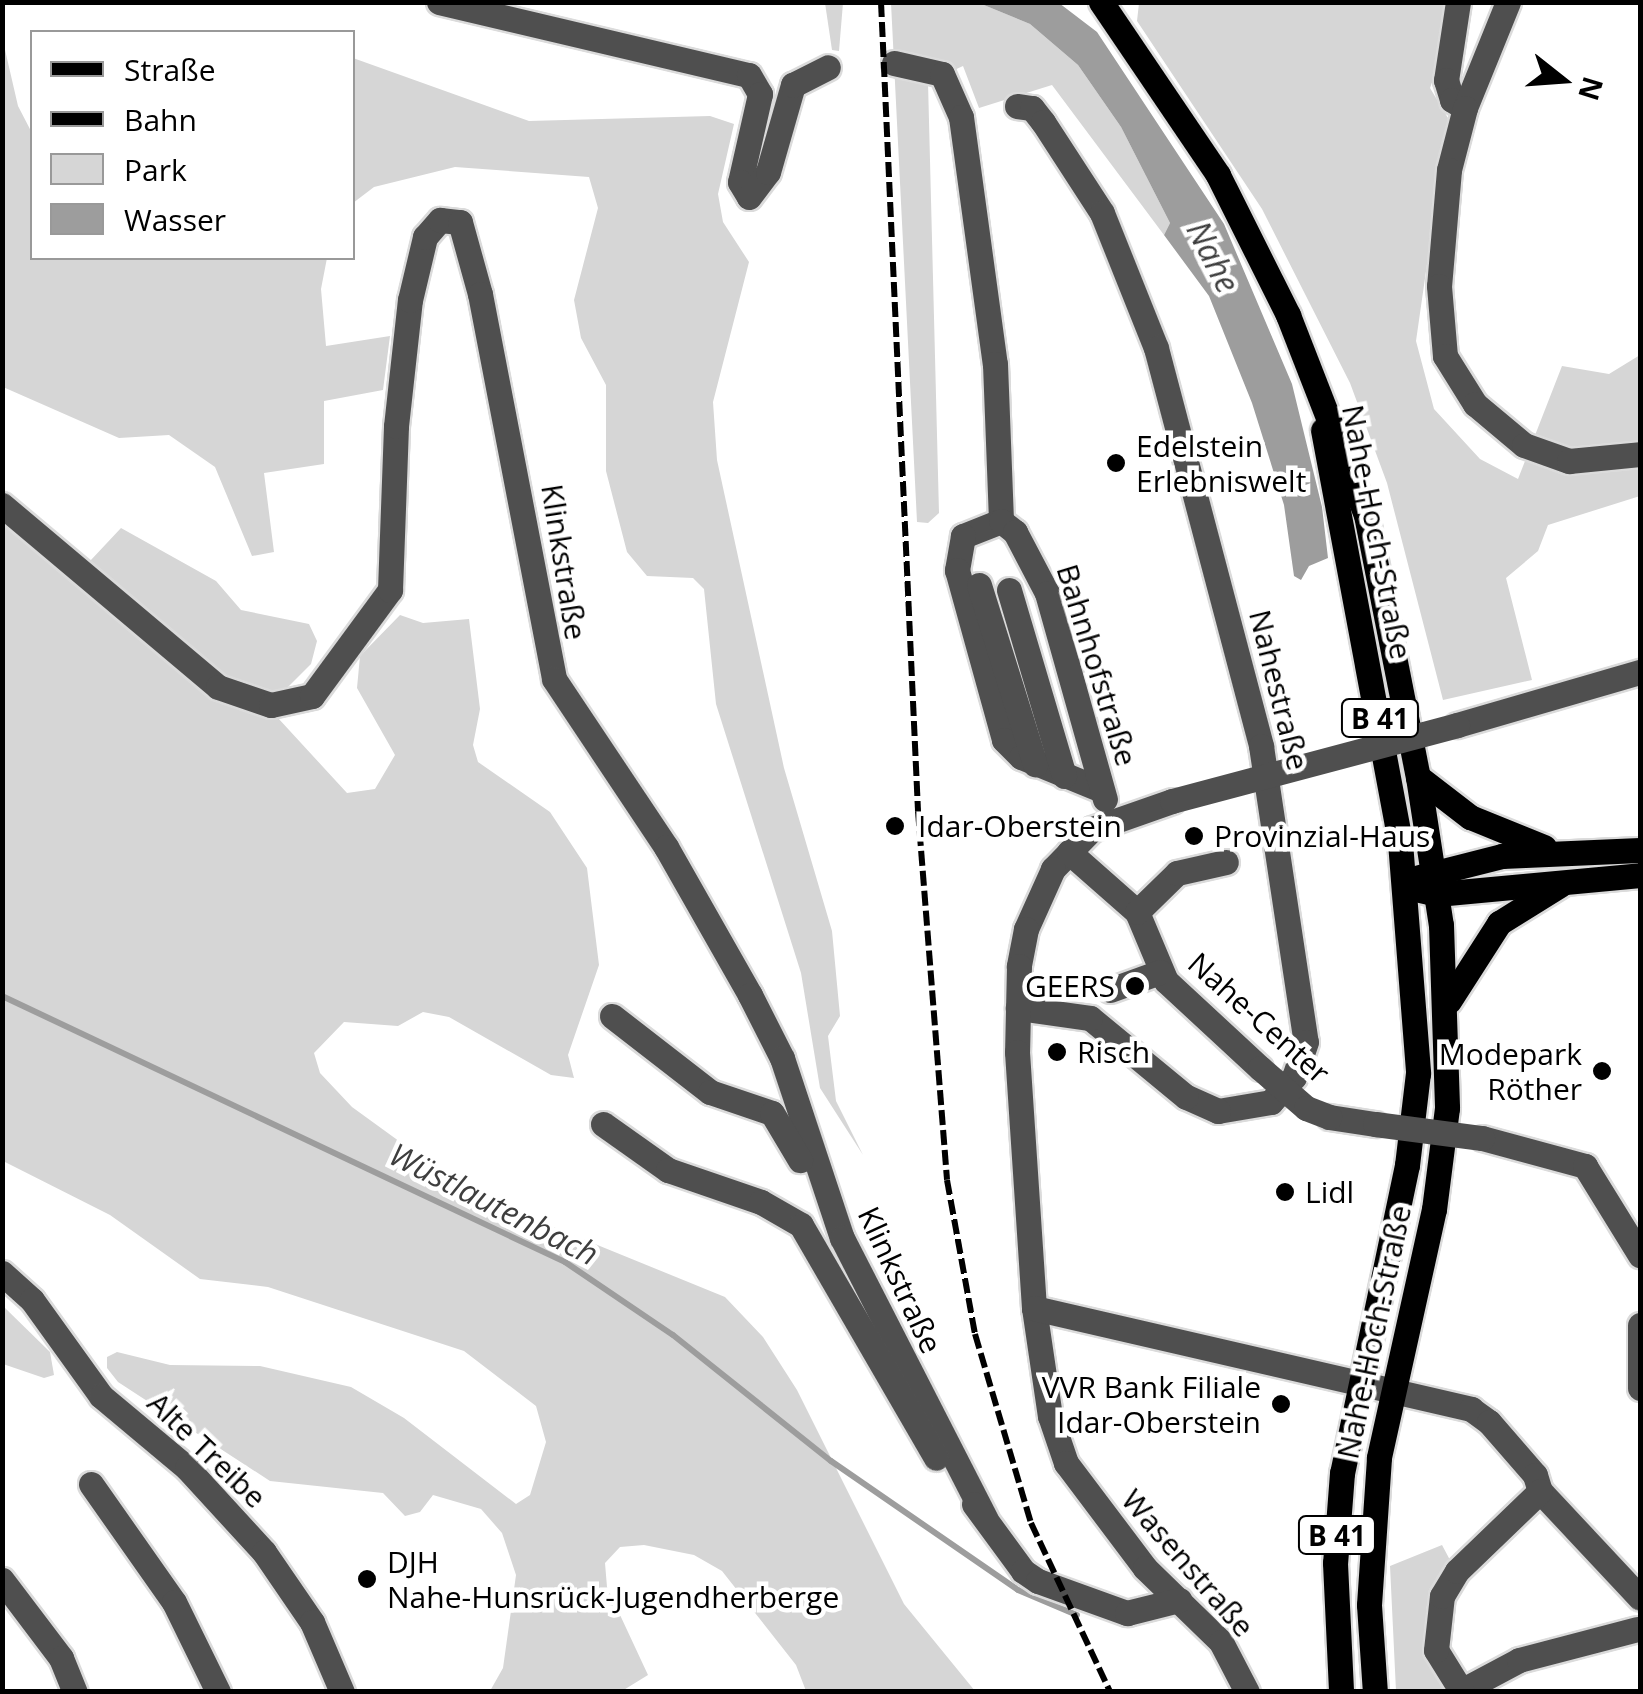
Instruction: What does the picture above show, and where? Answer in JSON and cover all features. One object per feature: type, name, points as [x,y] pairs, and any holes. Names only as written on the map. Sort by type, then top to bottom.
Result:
[{"type":"main road","name":"B 41","points":[[1101,2],[1218,175],[1273,281],[1318,395]]},
{"type":"main road","name":"Nahe-Hoch-Straße","points":[[1318,395],[1380,566],[1435,882],[1447,1006],[1446,1134],[1394,1388],[1371,1536],[1375,1692]]},
{"type":"main road","name":"Nahe-Hoch-Straße","points":[[1318,395],[1406,885],[1416,1107],[1359,1380],[1336,1544],[1341,1692]]},
{"type":"main road","points":[[1418,777],[1470,817],[1558,851]]},
{"type":"main road","points":[[1435,882],[1558,851],[1640,850]]},
{"type":"main road","points":[[1406,885],[1640,874]]},
{"type":"main road","points":[[1447,1006],[1499,923],[1575,878]]},
{"type":"street","points":[[439,2],[749,75],[760,94],[740,182],[749,197],[768,172],[793,85],[828,67]]},
{"type":"street","points":[[1458,2],[1446,80],[1452,100],[1465,108]]},
{"type":"street","points":[[1508,2],[1465,108],[1443,225],[1444,356],[1475,404],[1524,445],[1568,461],[1640,454]]},
{"type":"street","points":[[894,63],[942,74],[961,117],[994,364],[1001,521],[963,536],[957,570],[1004,740],[1035,764],[1084,784]]},
{"type":"street","name":"Nahestraße","points":[[1017,106],[1032,108],[1102,213],[1156,348],[1261,746],[1306,1042],[1294,1077],[1270,1102],[1218,1111],[1186,1097],[1109,1029],[1092,999],[1018,1008]]},
{"type":"street","name":"Klinkstraße","points":[[2,505],[158,640],[230,693],[285,705],[312,696],[376,616],[394,574],[396,426],[420,254],[440,220],[460,222],[519,482],[547,660],[750,995],[782,1058],[820,1180],[884,1328],[985,1517]]},
{"type":"street","name":"Bahnhofstraße","points":[[1001,521],[1015,532],[1084,784],[1112,818]]},
{"type":"street","points":[[957,570],[980,585],[1029,591],[1084,784]]},
{"type":"street","points":[[980,585],[1035,764]]},
{"type":"street","points":[[1640,672],[1112,818],[1069,852],[1039,893],[1026,929],[1018,1008],[1034,1308],[1394,1388],[1481,1414],[1536,1475],[1540,1491],[1640,1598]]},
{"type":"street","name":"Nahe-Center","points":[[1069,852],[1138,912],[1160,972],[1306,1108],[1373,1131],[1584,1166],[1640,1256]]},
{"type":"street","points":[[1138,912],[1177,873],[1226,862]]},
{"type":"street","name":"Nahe-Center","points":[[1092,999],[1160,972]]},
{"type":"street","points":[[612,1016],[710,1092],[772,1113],[804,1168],[820,1180]]},
{"type":"street","points":[[603,1124],[668,1170],[761,1202],[802,1225],[897,1396],[941,1465],[1023,1571],[1038,1581],[1128,1613],[1179,1600]]},
{"type":"street","name":"Alte Treibe","points":[[2,1273],[32,1300],[100,1396],[187,1468],[264,1552],[312,1622],[342,1692]]},
{"type":"street","name":"Wasenstraße","points":[[1034,1308],[1040,1369],[1066,1463],[1124,1544],[1215,1635],[1246,1692]]},
{"type":"street","points":[[1640,1325],[1640,1388]]},
{"type":"street","points":[[91,1484],[166,1589],[218,1692]]},
{"type":"street","points":[[1540,1491],[1457,1570],[1442,1596],[1436,1650],[1461,1691],[1520,1660],[1637,1629]]},
{"type":"street","points":[[2,1580],[62,1658],[75,1692]]},
{"type":"green space","points":[[825,3],[843,3],[839,51],[832,50]]},
{"type":"green space","points":[[891,3],[979,3],[1030,24],[1078,65],[1121,127],[1170,223],[1164,235],[1052,85],[979,108],[963,66],[928,82],[939,513],[928,523],[917,522]]},
{"type":"green space","points":[[1139,3],[1460,3],[1430,88],[1448,118],[1416,341],[1434,409],[1480,459],[1518,479],[1562,366],[1609,374],[1640,355],[1640,496],[1548,525],[1538,551],[1506,578],[1532,680],[1443,700],[1387,483],[1350,383],[1262,209],[1137,21]]},
{"type":"green space","points":[[3,41],[18,106],[30,129],[30,260],[327,260],[321,289],[326,346],[390,336],[383,390],[324,401],[324,464],[264,473],[274,552],[252,556],[215,467],[169,435],[119,438],[3,387]]},
{"type":"green space","points":[[355,59],[529,121],[710,116],[734,124],[718,194],[723,222],[749,262],[713,402],[717,460],[784,768],[832,931],[840,1016],[828,1036],[836,1101],[863,1155],[820,1088],[801,973],[716,704],[704,589],[693,578],[647,576],[627,552],[606,471],[606,385],[581,338],[574,300],[598,208],[589,177],[455,167],[374,187],[355,201]]},
{"type":"green space","points":[[2,514],[75,577],[121,528],[216,581],[241,610],[309,624],[317,641],[311,664],[281,694],[278,718],[347,793],[375,789],[395,755],[357,688],[360,656],[400,615],[423,623],[469,619],[480,709],[473,745],[478,762],[550,812],[587,868],[599,965],[568,1055],[574,1078],[551,1075],[449,1017],[423,1012],[398,1026],[344,1022],[314,1053],[320,1073],[352,1107],[414,1152],[514,1211],[725,1297],[763,1337],[797,1390],[904,1604],[975,1691],[806,1691],[796,1665],[722,1571],[694,1555],[644,1545],[620,1547],[605,1563],[607,1587],[648,1675],[622,1691],[490,1691],[503,1668],[516,1575],[502,1533],[481,1509],[433,1495],[420,1512],[405,1516],[383,1493],[270,1481],[118,1382],[107,1368],[107,1357],[117,1352],[170,1365],[260,1366],[351,1387],[404,1418],[516,1504],[530,1495],[546,1442],[536,1406],[464,1351],[268,1287],[200,1279],[110,1215],[3,1161]]},
{"type":"green space","points":[[2,1305],[50,1352],[54,1375],[44,1378],[3,1364]]},
{"type":"green space","points":[[1442,1545],[1450,1560],[1426,1608],[1428,1663],[1449,1691],[1396,1691],[1390,1566]]},
{"type":"water","name":"Nahe","points":[[979,3],[1059,3],[1097,32],[1224,224],[1292,384],[1322,507],[1328,558],[1309,566],[1301,580],[1294,576],[1284,505],[1252,403],[1209,296],[1164,235],[1170,223],[1121,127],[1078,65],[1030,24]]},
{"type":"waterway","name":"Wüstlautenbach","points":[[2,996],[565,1262],[673,1335],[831,1461],[1018,1590],[1077,1615]]},
{"type":"railway","points":[[881,2],[918,811],[947,1180],[975,1334],[1031,1523],[1110,1692]]},
{"type":"place","name":"Edelstein Erlebniswelt","points":[[1116,463]]},
{"type":"place","name":"Idar-Oberstein","points":[[895,826]]},
{"type":"place","name":"Provinzial-Haus","points":[[1194,836]]},
{"type":"place","name":"GEERS","points":[[1135,986]]},
{"type":"place","name":"Risch","points":[[1057,1052]]},
{"type":"place","name":"Modepark Röther","points":[[1602,1071]]},
{"type":"place","name":"Lidl","points":[[1285,1192]]},
{"type":"place","name":"VVR Bank Filiale Idar-Oberstein","points":[[1281,1404]]},
{"type":"place","name":"DJH Nahe-Hunsrück-Jugendherberge","points":[[367,1579]]}]
